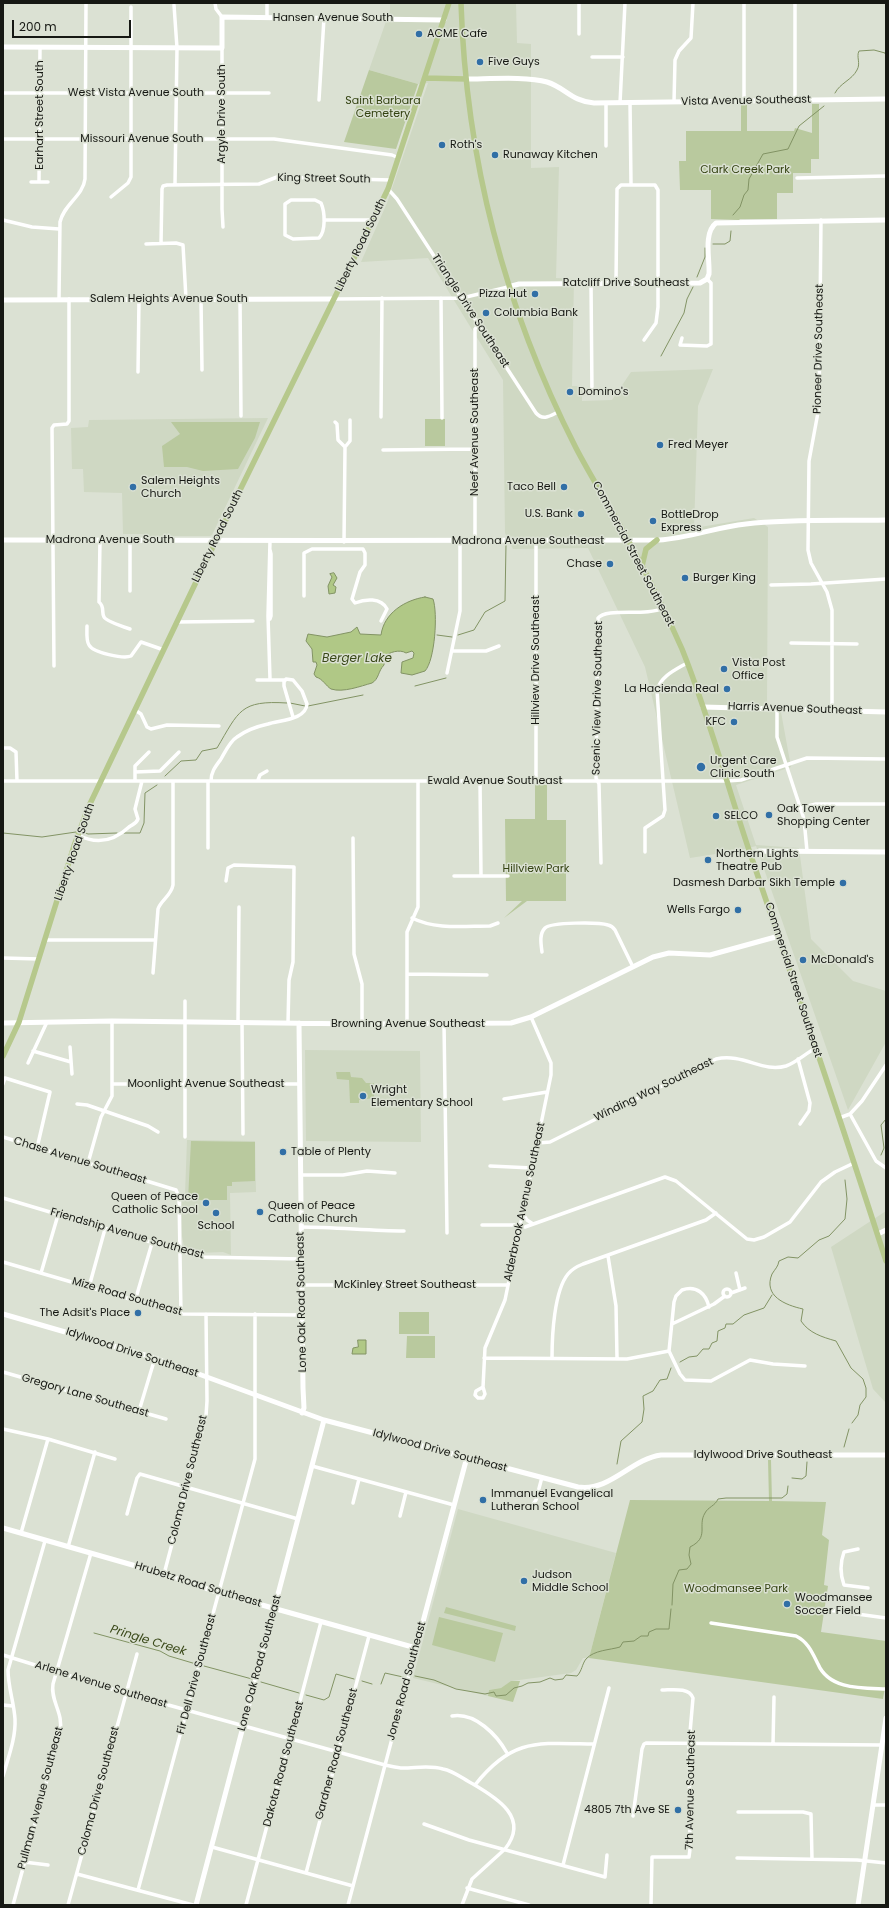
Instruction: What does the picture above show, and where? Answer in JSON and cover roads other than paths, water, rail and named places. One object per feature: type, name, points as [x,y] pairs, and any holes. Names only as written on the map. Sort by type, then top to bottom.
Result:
[{"type":"main road","name":"Liberty Road South","points":[[3,1056],[19,1022],[78,835],[101,781],[216,540],[388,189],[449,3]]},
{"type":"main road","name":"Commercial Street Southeast","points":[[461,3],[470,118],[478,166],[490,220],[508,287],[523,328],[558,412],[576,449],[642,566],[663,608],[687,663],[703,707],[750,854],[779,936],[886,1260]]},
{"type":"main road","name":"Vista Avenue Southeast","points":[[425,78],[466,79]]},
{"type":"main road","points":[[642,566],[646,549],[657,540]]},
{"type":"street","points":[[59,299],[59,229],[63,212],[85,183],[86,3]]},
{"type":"street","name":"Argyle Drive South","points":[[215,3],[216,9],[222,17],[223,227]]},
{"type":"street","points":[[267,3],[267,18]]},
{"type":"street","points":[[579,3],[579,34]]},
{"type":"street","points":[[620,103],[625,3]]},
{"type":"street","points":[[674,102],[675,60],[677,54],[691,38],[693,3]]},
{"type":"street","points":[[744,3],[744,101]]},
{"type":"street","points":[[794,100],[795,3]]},
{"type":"street","points":[[174,5],[177,48],[175,184]]},
{"type":"street","points":[[111,196],[130,180],[131,7]]},
{"type":"street","name":"Hansen Avenue South","points":[[222,17],[444,20]]},
{"type":"street","points":[[319,100],[324,18]]},
{"type":"street","points":[[3,47],[222,48]]},
{"type":"street","name":"Earhart Street South","points":[[39,182],[40,47]]},
{"type":"street","points":[[592,57],[623,57]]},
{"type":"street","name":"Vista Avenue Southeast","points":[[466,79],[537,80],[553,84],[577,100],[606,103],[886,99]]},
{"type":"street","name":"West Vista Avenue South","points":[[3,93],[269,93]]},
{"type":"street","points":[[630,102],[631,184]]},
{"type":"street","points":[[606,103],[606,146]]},
{"type":"street","name":"Missouri Avenue South","points":[[3,139],[284,140],[392,155],[399,158]]},
{"type":"street","points":[[797,178],[886,176]]},
{"type":"street","name":"King Street South","points":[[161,243],[163,186],[175,184],[259,184],[277,177],[391,180]]},
{"type":"street","name":"Earhart Street South","points":[[31,182],[48,182]]},
{"type":"street","points":[[616,283],[618,187],[631,184],[657,186],[658,307],[656,322],[644,340]]},
{"type":"street","name":"Triangle Drive Southeast","points":[[388,189],[394,194],[536,413],[539,416],[546,418],[558,412]]},
{"type":"street","points":[[291,200],[319,201],[324,210],[324,220],[323,233],[319,238],[290,239],[285,233],[285,204],[291,200]]},
{"type":"street","points":[[3,220],[32,227],[59,229]]},
{"type":"street","points":[[324,220],[373,220]]},
{"type":"street","name":"Pioneer Drive Southeast","points":[[820,220],[819,407],[809,461],[808,521],[809,556],[831,605],[832,710]]},
{"type":"street","points":[[682,338],[680,345],[707,346],[711,344],[711,282],[707,279],[710,269],[709,235],[711,228],[716,223],[886,220]]},
{"type":"street","points":[[146,244],[176,243],[183,245],[186,299]]},
{"type":"street","name":"Ratcliff Drive Southeast","points":[[335,299],[462,298],[520,284],[700,283],[707,279]]},
{"type":"street","points":[[591,283],[592,394]]},
{"type":"street","points":[[381,417],[382,298]]},
{"type":"street","points":[[441,298],[442,418]]},
{"type":"street","points":[[54,666],[52,428],[54,425],[67,424],[69,421],[69,299]]},
{"type":"street","points":[[138,372],[139,299]]},
{"type":"street","points":[[201,299],[202,370]]},
{"type":"street","points":[[240,299],[241,416]]},
{"type":"street","name":"Salem Heights Avenue South","points":[[3,300],[335,299]]},
{"type":"street","name":"Neef Avenue Southeast","points":[[475,540],[475,329],[478,324]]},
{"type":"street","points":[[344,542],[345,447],[350,442],[350,420]]},
{"type":"street","points":[[335,422],[337,424],[338,440],[345,447]]},
{"type":"street","points":[[383,450],[474,449]]},
{"type":"street","name":"Madrona Avenue Southeast","points":[[216,540],[344,542],[657,540],[695,535],[735,525],[808,521],[886,520]]},
{"type":"street","name":"Madrona Avenue South","points":[[3,540],[216,540]]},
{"type":"street","points":[[100,540],[99,602],[103,607],[104,616],[107,620],[130,629]]},
{"type":"street","points":[[130,540],[130,591]]},
{"type":"street","name":"Hillview Drive Southeast","points":[[536,540],[536,781]]},
{"type":"street","points":[[270,541],[270,679]]},
{"type":"street","points":[[447,673],[460,611],[460,541]]},
{"type":"street","points":[[337,542],[337,549]]},
{"type":"street","points":[[304,596],[304,553],[312,549],[362,549],[365,551],[365,565],[358,575],[352,599],[354,603],[362,600],[374,600],[384,604],[387,609],[381,621]]},
{"type":"street","points":[[771,585],[886,579]]},
{"type":"street","name":"Scenic View Drive Southeast","points":[[601,863],[598,781],[597,622],[599,616],[605,613],[653,613],[663,608]]},
{"type":"street","points":[[177,622],[253,621]]},
{"type":"street","points":[[87,626],[88,643],[90,648],[118,658],[131,656],[140,642],[164,650]]},
{"type":"street","points":[[791,643],[832,642],[857,644]]},
{"type":"street","points":[[452,651],[486,651],[499,646]]},
{"type":"street","points":[[645,852],[646,826],[660,819],[664,814],[664,781],[656,690],[659,683],[666,675],[687,663]]},
{"type":"street","points":[[208,848],[209,781],[212,772],[235,738],[267,724],[293,718],[305,712],[307,707],[307,701],[294,680],[257,680]]},
{"type":"street","points":[[284,680],[288,703],[293,718]]},
{"type":"street","name":"Harris Avenue Southeast","points":[[703,707],[886,712]]},
{"type":"street","points":[[777,709],[777,737],[805,824],[807,851]]},
{"type":"street","points":[[135,710],[142,714],[147,727],[151,730],[167,725],[218,726]]},
{"type":"street","points":[[3,748],[10,748],[16,752],[17,781]]},
{"type":"street","points":[[135,781],[135,766],[149,752]]},
{"type":"street","points":[[135,772],[160,771],[179,752]]},
{"type":"street","name":"Ewald Avenue Southeast","points":[[3,781],[727,781],[741,780],[785,764],[812,757],[886,759]]},
{"type":"street","points":[[258,780],[260,775],[267,771]]},
{"type":"street","points":[[78,835],[87,839],[107,840],[118,837],[130,826],[135,824],[138,819],[135,809],[142,781]]},
{"type":"street","points":[[153,973],[154,940],[156,935],[158,907],[169,895],[173,885],[173,781]]},
{"type":"street","points":[[407,1024],[407,932],[418,907],[418,781]]},
{"type":"street","points":[[480,781],[481,876]]},
{"type":"street","points":[[800,808],[816,804],[886,804]]},
{"type":"street","points":[[354,838],[354,954],[362,984],[362,1024]]},
{"type":"street","points":[[750,854],[760,851],[886,852]]},
{"type":"street","points":[[226,881],[228,868],[234,866],[294,867],[293,962],[289,980],[288,1023]]},
{"type":"street","points":[[454,876],[508,876]]},
{"type":"street","points":[[239,907],[240,1022],[244,1134]]},
{"type":"street","points":[[412,918],[424,924],[434,926],[490,926],[498,923]]},
{"type":"street","points":[[542,952],[542,933],[545,928],[551,924],[605,924],[613,927],[615,930],[633,967]]},
{"type":"street","name":"Browning Avenue Southeast","points":[[3,1023],[112,1021],[362,1024],[503,1023],[530,1017],[662,954],[680,953],[710,956],[779,936]]},
{"type":"street","points":[[46,940],[154,940]]},
{"type":"street","points":[[3,958],[39,959]]},
{"type":"street","points":[[407,974],[487,975]]},
{"type":"street","points":[[185,1001],[185,1137]]},
{"type":"street","name":"Alderbrook Avenue Southeast","points":[[483,1387],[486,1342],[503,1307],[538,1143],[552,1066],[530,1017]]},
{"type":"street","points":[[88,1163],[104,1112],[112,1096],[112,1021]]},
{"type":"street","points":[[28,1063],[47,1022]]},
{"type":"street","name":"Lone Oak Road Southeast","points":[[299,1023],[304,1408],[302,1413]]},
{"type":"street","points":[[444,1023],[448,1233]]},
{"type":"street","points":[[70,1047],[72,1074]]},
{"type":"street","name":"Winding Way Southeast","points":[[538,1143],[550,1142],[716,1059],[727,1057],[739,1058],[772,1067],[787,1066],[816,1048]]},
{"type":"street","points":[[33,1051],[71,1062]]},
{"type":"street","points":[[798,1059],[810,1103],[809,1111],[800,1124]]},
{"type":"street","points":[[839,1118],[850,1114],[864,1099],[886,1065]]},
{"type":"street","points":[[3,1084],[4,1078],[50,1092],[37,1148]]},
{"type":"street","name":"Moonlight Avenue Southeast","points":[[113,1084],[300,1084]]},
{"type":"street","points":[[504,1099],[547,1092]]},
{"type":"street","points":[[77,1104],[87,1105],[148,1126],[158,1132]]},
{"type":"street","points":[[850,1114],[876,1161],[886,1168]]},
{"type":"street","name":"Chase Avenue Southeast","points":[[3,1138],[174,1189],[178,1193],[181,1252]]},
{"type":"street","points":[[482,1225],[525,1227],[665,1177],[673,1179],[747,1238],[758,1239],[790,1222],[825,1178],[854,1164]]},
{"type":"street","points":[[490,1166],[532,1168]]},
{"type":"street","points":[[301,1176],[343,1176],[367,1171],[395,1173]]},
{"type":"street","name":"Friendship Avenue Southeast","points":[[3,1198],[201,1257],[220,1259],[302,1259]]},
{"type":"street","points":[[552,1358],[554,1319],[562,1286],[566,1278],[576,1267],[706,1220],[716,1213]]},
{"type":"street","points":[[523,1214],[527,1220],[533,1224]]},
{"type":"street","points":[[41,1273],[58,1215]]},
{"type":"street","points":[[301,1227],[343,1228],[373,1231],[404,1231]]},
{"type":"street","points":[[89,1287],[105,1229]]},
{"type":"street","points":[[878,1234],[886,1230]]},
{"type":"street","points":[[136,1301],[152,1243]]},
{"type":"street","points":[[181,1252],[181,1314]]},
{"type":"street","points":[[608,1256],[616,1306],[617,1358]]},
{"type":"street","name":"Mize Road Southeast","points":[[3,1262],[181,1314],[302,1315]]},
{"type":"street","points":[[736,1273],[740,1290]]},
{"type":"street","name":"McKinley Street Southeast","points":[[302,1285],[507,1285]]},
{"type":"street","points":[[672,1324],[709,1307],[724,1299],[725,1296],[729,1296],[731,1293],[745,1288]]},
{"type":"street","points":[[709,1307],[706,1296],[700,1291],[692,1289],[682,1290],[674,1299],[669,1351],[680,1374],[687,1381],[711,1381],[750,1360],[773,1364],[805,1366]]},
{"type":"street","points":[[725,1296],[723,1293],[725,1290],[729,1290],[731,1293]]},
{"type":"street","name":"Idylwood Drive Southeast","points":[[3,1314],[155,1358],[324,1420],[578,1487],[593,1487],[608,1481],[644,1459],[667,1454],[886,1455]]},
{"type":"street","name":"Coloma Drive Southeast","points":[[164,1574],[206,1416],[206,1314]]},
{"type":"street","name":"Fir Dell Drive Southeast","points":[[138,1890],[255,1459],[255,1314]]},
{"type":"street","points":[[484,1358],[637,1358],[669,1351]]},
{"type":"street","points":[[139,1411],[155,1358]]},
{"type":"street","name":"Gregory Lane Southeast","points":[[3,1372],[166,1419]]},
{"type":"street","name":"Lone Oak Road Southeast","points":[[196,1905],[324,1420]]},
{"type":"street","points":[[3,1429],[48,1439],[115,1459]]},
{"type":"street","points":[[21,1533],[48,1439]]},
{"type":"street","points":[[68,1547],[95,1452]]},
{"type":"street","name":"Jones Road Southeast","points":[[348,1905],[467,1457]]},
{"type":"street","points":[[312,1466],[454,1505]]},
{"type":"street","points":[[127,1514],[137,1478],[140,1474],[298,1519]]},
{"type":"street","points":[[531,1507],[536,1500],[542,1477]]},
{"type":"street","points":[[353,1503],[359,1479]]},
{"type":"street","points":[[400,1516],[406,1492]]},
{"type":"street","name":"Hrubetz Road Southeast","points":[[3,1528],[164,1574],[219,1594],[416,1648]]},
{"type":"street","points":[[3,1776],[14,1736],[15,1719],[8,1680],[8,1670],[45,1540]]},
{"type":"street","points":[[858,1549],[844,1552],[841,1568],[843,1582],[844,1585],[868,1588]]},
{"type":"street","name":"Pullman Avenue Southeast","points":[[12,1905],[62,1726],[61,1716],[53,1694],[56,1672],[91,1553]]},
{"type":"street","points":[[828,1610],[886,1618]]},
{"type":"street","name":"Dakota Road Southeast","points":[[246,1905],[321,1622]]},
{"type":"street","points":[[711,1623],[796,1636],[809,1646],[821,1670],[828,1677],[848,1687],[886,1689]]},
{"type":"street","name":"Gardner Road Southeast","points":[[306,1873],[369,1636]]},
{"type":"street","name":"Coloma Drive Southeast","points":[[68,1905],[137,1654]]},
{"type":"street","name":"Arlene Avenue Southeast","points":[[3,1655],[125,1694],[338,1752],[401,1768],[432,1767],[445,1769],[475,1785],[498,1800],[508,1809],[513,1827],[510,1844],[506,1849]]},
{"type":"street","points":[[563,1865],[608,1688]]},
{"type":"street","name":"7th Avenue Southeast","points":[[651,1905],[652,1857],[689,1857],[689,1744],[693,1719],[692,1694],[685,1691],[662,1690]]},
{"type":"street","points":[[773,1744],[774,1697]]},
{"type":"street","points":[[3,1706],[13,1706]]},
{"type":"street","points":[[452,1716],[466,1717],[481,1724],[496,1738],[507,1753]]},
{"type":"street","points":[[858,1905],[886,1718]]},
{"type":"street","points":[[882,1745],[886,1739]]},
{"type":"street","points":[[475,1785],[491,1765],[507,1753],[536,1744],[593,1744]]},
{"type":"street","points":[[633,1816],[644,1744],[882,1745]]},
{"type":"street","points":[[873,1805],[886,1805]]},
{"type":"street","points":[[738,1812],[803,1812],[811,1814],[812,1859]]},
{"type":"street","points":[[424,1824],[469,1840],[605,1877],[607,1855]]},
{"type":"street","points":[[212,1847],[353,1886]]},
{"type":"street","points":[[462,1905],[467,1888],[472,1880],[481,1869],[506,1849]]},
{"type":"street","points":[[737,1858],[812,1859],[886,1863]]},
{"type":"street","points":[[24,1862],[48,1865]]},
{"type":"street","points":[[77,1874],[193,1905]]},
{"type":"street","points":[[467,1888],[529,1905]]},
{"type":"water","points":[[334,573],[337,578],[333,585],[336,587],[335,593],[329,594],[328,586],[332,577],[330,574]]},
{"type":"water","name":"Berger Lake","points":[[425,597],[433,599],[435,606],[435,636],[431,657],[425,671],[412,675],[401,673],[402,662],[413,658],[414,653],[412,651],[406,653],[398,651],[392,652],[384,657],[384,665],[372,683],[352,689],[336,690],[331,689],[321,679],[316,677],[314,674],[317,665],[316,662],[313,662],[312,649],[306,641],[308,634],[327,637],[351,632],[357,627],[360,634],[381,635],[386,620],[391,614],[410,601]]},
{"type":"water","points":[[358,1340],[366,1340],[366,1354],[352,1354],[353,1348],[358,1347]]},
{"type":"waterway","points":[[835,93],[857,70],[859,65],[859,51],[874,50],[885,53],[886,56]]},
{"type":"waterway","points":[[733,215],[740,207],[744,195],[748,190],[749,179],[763,154],[788,149],[799,126],[824,106]]},
{"type":"waterway","points":[[713,244],[725,244],[730,241],[731,231]]},
{"type":"waterway","points":[[697,277],[705,257],[705,248]]},
{"type":"waterway","points":[[661,356],[684,313],[687,299],[693,287]]},
{"type":"waterway","points":[[458,635],[474,630],[485,612],[505,601],[506,544]]},
{"type":"waterway","points":[[437,635],[452,637]]},
{"type":"waterway","points":[[415,686],[446,678]]},
{"type":"waterway","points":[[308,706],[363,695]]},
{"type":"waterway","points":[[165,776],[181,761],[196,760],[202,751],[217,748],[236,717],[243,710],[250,706],[259,704],[287,703]]},
{"type":"waterway","points":[[290,703],[305,706]]},
{"type":"waterway","points":[[124,833],[140,833],[144,823],[145,793],[157,785]]},
{"type":"waterway","points":[[81,831],[88,834],[117,833]]},
{"type":"waterway","points":[[3,833],[42,837],[76,832]]},
{"type":"waterway","name":"Pringle Creek","points":[[881,1155],[884,1148],[881,1125],[886,1119]]},
{"type":"waterway","name":"Pringle Creek","points":[[845,1180],[847,1199],[845,1219],[829,1236],[819,1240],[798,1258],[788,1257],[779,1261],[772,1274],[770,1282],[773,1294],[777,1298],[789,1305],[803,1309],[801,1321],[808,1329],[821,1336],[836,1341],[851,1368],[863,1379],[866,1388],[866,1397],[860,1405],[858,1415],[852,1423]]},
{"type":"waterway","points":[[680,1362],[689,1357],[697,1356],[703,1349],[709,1349],[712,1343],[717,1341],[718,1331],[725,1328],[726,1324],[733,1324],[744,1315],[764,1308],[772,1295]]},
{"type":"waterway","points":[[617,1464],[621,1441],[642,1422],[644,1409],[643,1396],[653,1391],[660,1380],[667,1379],[671,1368]]},
{"type":"waterway","name":"Pringle Creek","points":[[844,1447],[849,1429]]},
{"type":"waterway","name":"Pringle Creek","points":[[792,1478],[802,1479],[806,1476],[807,1462]]},
{"type":"waterway","name":"Pringle Creek","points":[[672,1605],[673,1584],[679,1570],[687,1569],[691,1564],[689,1555],[690,1547],[700,1539],[703,1518],[708,1509],[718,1499],[782,1498],[787,1494],[788,1486]]},
{"type":"waterway","name":"Pringle Creek","points":[[415,1676],[434,1680],[456,1689],[485,1694],[494,1692],[496,1696],[506,1695],[514,1688],[528,1683],[540,1682],[550,1678],[555,1680],[563,1679],[566,1675],[577,1676],[589,1656],[620,1647],[623,1642],[634,1641],[641,1636],[648,1636],[649,1632],[656,1629],[669,1629],[671,1609]]},
{"type":"waterway","name":"Pringle Creek","points":[[94,1633],[160,1651],[169,1656],[196,1664]]},
{"type":"waterway","name":"Pringle Creek","points":[[204,1666],[252,1679]]},
{"type":"waterway","name":"Pringle Creek","points":[[381,1684],[385,1673],[403,1677]]},
{"type":"waterway","name":"Pringle Creek","points":[[306,1695],[324,1700],[329,1697],[336,1674],[354,1679]]},
{"type":"waterway","name":"Pringle Creek","points":[[362,1681],[372,1684]]},
{"type":"waterway","name":"Pringle Creek","points":[[261,1682],[299,1693]]},
{"type":"place","name":"ACME Cafe","points":[[419,34]]},
{"type":"place","name":"Five Guys","points":[[480,62]]},
{"type":"place","name":"Roth's","points":[[442,145]]},
{"type":"place","name":"Runaway Kitchen","points":[[495,155]]},
{"type":"place","name":"Pizza Hut","points":[[535,294]]},
{"type":"place","name":"Columbia Bank","points":[[486,313]]},
{"type":"place","name":"Domino's","points":[[570,392]]},
{"type":"place","name":"Fred Meyer","points":[[660,445]]},
{"type":"place","name":"Salem Heights Church","points":[[133,487]]},
{"type":"place","name":"Taco Bell","points":[[564,487]]},
{"type":"place","name":"U.S. Bank","points":[[581,514]]},
{"type":"place","name":"BottleDrop Express","points":[[653,521]]},
{"type":"place","name":"Chase","points":[[610,564]]},
{"type":"place","name":"Burger King","points":[[685,578]]},
{"type":"place","name":"Vista Post Office","points":[[724,669]]},
{"type":"place","name":"La Hacienda Real","points":[[727,689]]},
{"type":"place","name":"KFC","points":[[734,722]]},
{"type":"place","name":"Urgent Care Clinic South","points":[[701,767]]},
{"type":"place","name":"Oak Tower Shopping Center","points":[[769,815]]},
{"type":"place","name":"SELCO","points":[[716,816]]},
{"type":"place","name":"Northern Lights Theatre Pub","points":[[708,860]]},
{"type":"place","name":"Dasmesh Darbar Sikh Temple","points":[[843,883]]},
{"type":"place","name":"Wells Fargo","points":[[738,910]]},
{"type":"place","name":"McDonald's","points":[[803,960]]},
{"type":"place","name":"Wright Elementary School","points":[[363,1096]]},
{"type":"place","name":"Table of Plenty","points":[[283,1152]]},
{"type":"place","name":"Queen of Peace Catholic School","points":[[206,1203]]},
{"type":"place","name":"Queen of Peace Catholic Church","points":[[260,1212]]},
{"type":"place","name":"School","points":[[216,1213]]},
{"type":"place","name":"The Adsit's Place","points":[[138,1313]]},
{"type":"place","name":"Immanuel Evangelical Lutheran School","points":[[483,1500]]},
{"type":"place","name":"Judson Middle School","points":[[524,1581]]},
{"type":"place","name":"Woodmansee Soccer Field","points":[[787,1604]]},
{"type":"place","name":"4805 7th Ave SE","points":[[678,1810]]},
{"type":"park label","name":"Saint Barbara Cemetery","points":[[383,107]]},
{"type":"park label","name":"Clark Creek Park","points":[[745,170]]},
{"type":"park label","name":"Hillview Park","points":[[536,869]]},
{"type":"park label","name":"Woodmansee Park","points":[[736,1589]]}]
